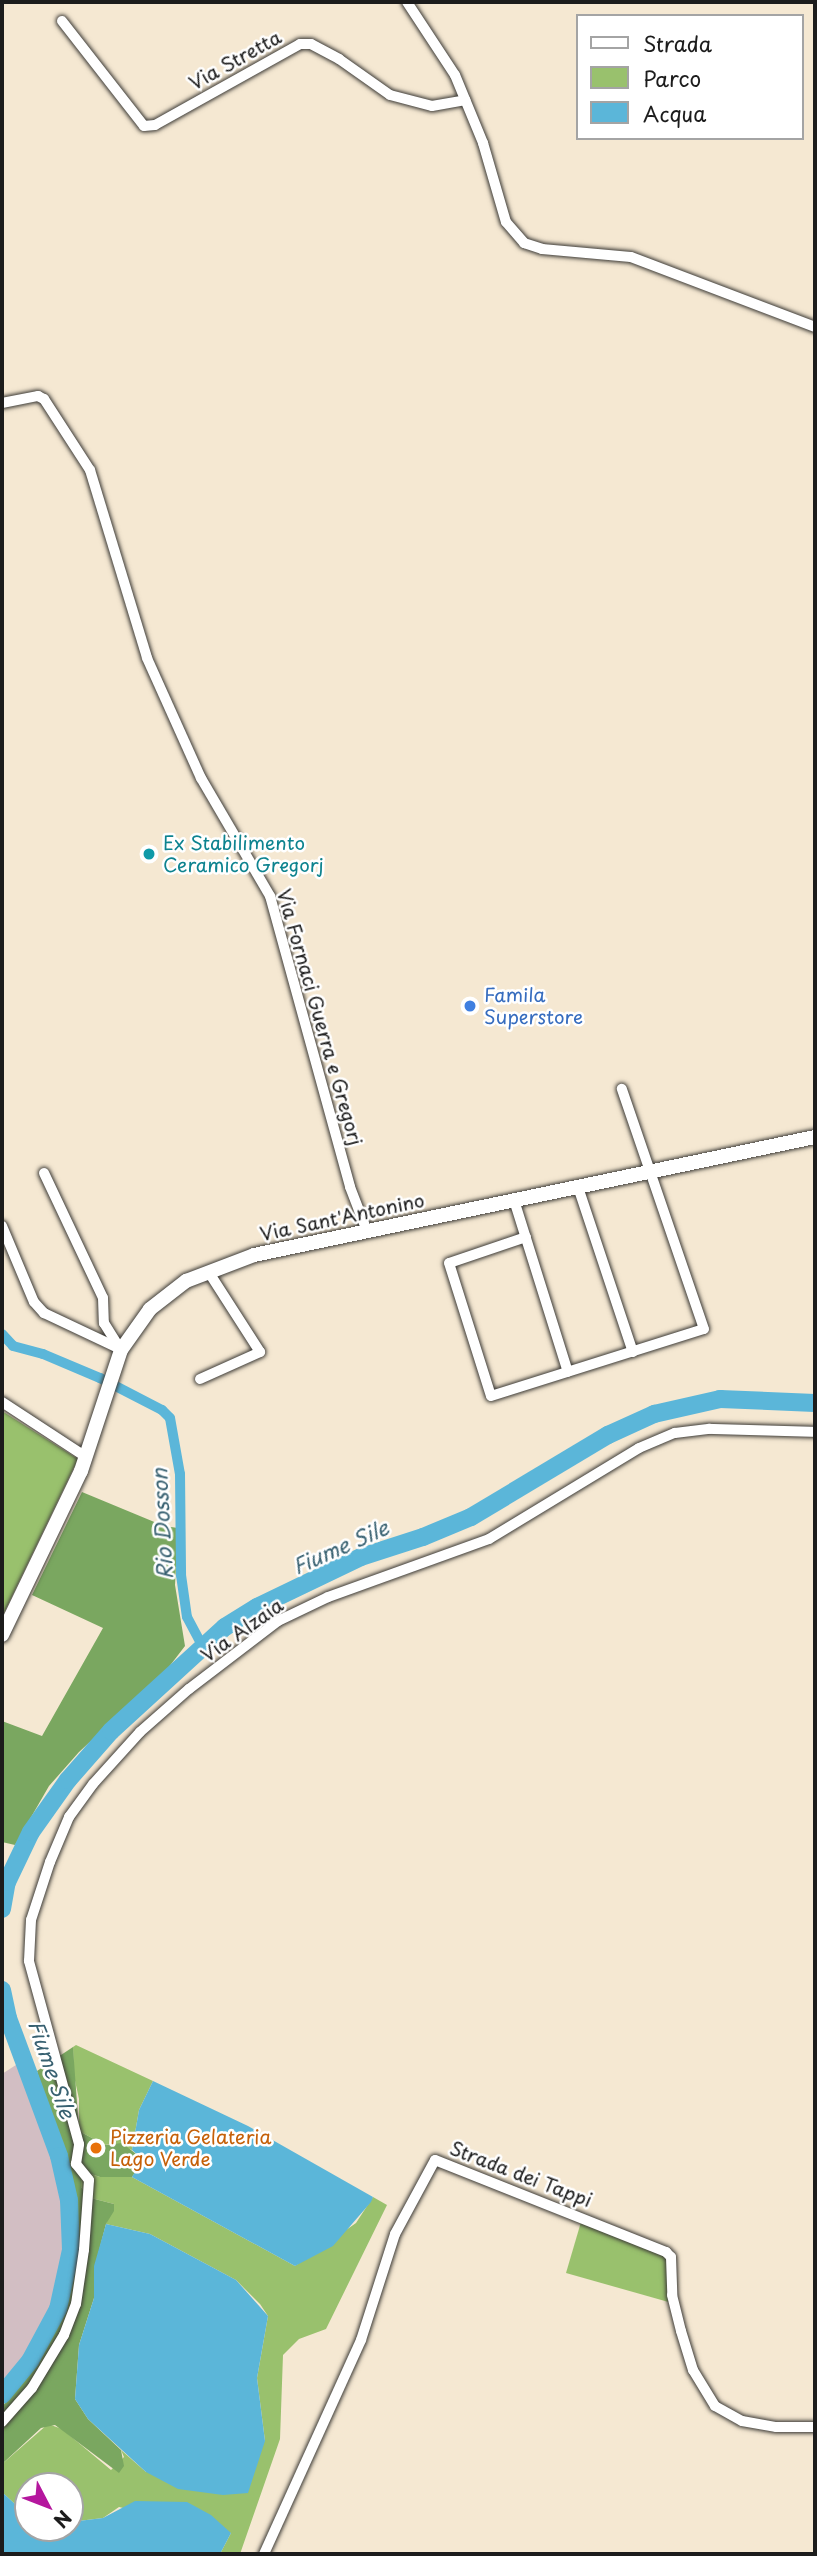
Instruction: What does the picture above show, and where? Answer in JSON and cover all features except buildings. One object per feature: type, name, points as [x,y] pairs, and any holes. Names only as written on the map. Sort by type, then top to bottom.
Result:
[{"type":"main road","name":"Via Sant'Antonino","points":[[2,1635],[86,1457],[121,1350],[133,1330],[160,1300],[186,1281],[254,1255],[815,1136]]},
{"type":"street","points":[[407,2],[455,75],[483,143],[506,222],[524,243],[542,249],[631,257],[815,327]]},
{"type":"street","name":"Via Stretta","points":[[62,22],[144,126],[155,125],[300,44],[311,44],[339,59],[390,94],[432,106],[465,100]]},
{"type":"street","name":"Via Fornaci Guerra e Gregorj","points":[[2,403],[38,397],[44,399],[90,470],[147,657],[201,778],[270,896],[350,1187],[367,1231]]},
{"type":"street","points":[[526,1237],[449,1263],[491,1396],[704,1329],[653,1171],[622,1089]]},
{"type":"street","points":[[44,1173],[103,1298],[104,1323],[121,1350]]},
{"type":"street","points":[[578,1187],[633,1352]]},
{"type":"street","points":[[514,1200],[568,1372]]},
{"type":"street","points":[[2,1226],[34,1302],[44,1312],[121,1350]]},
{"type":"street","points":[[200,1379],[260,1352],[208,1271]]},
{"type":"street","points":[[2,1402],[86,1457]]},
{"type":"street","name":"Via Alzaia","points":[[2,2422],[44,2371],[64,2335],[76,2304],[84,2250],[89,2180],[76,2164],[79,2144],[29,1961],[32,1920],[50,1862],[69,1817],[93,1784],[140,1732],[189,1689],[278,1621],[328,1597],[489,1539],[657,1439],[675,1433],[710,1429],[815,1432]]},
{"type":"street","name":"Strada dei Tappi","points":[[264,2554],[361,2340],[395,2234],[435,2160],[666,2252],[671,2257],[672,2295],[693,2370],[715,2406],[742,2421],[776,2427],[815,2427]]},
{"type":"shaded area","points":[[19,2063],[45,2121],[57,2163],[66,2207],[69,2250],[62,2297],[51,2328],[29,2371],[2,2404],[2,2074]]},
{"type":"green space","points":[[2,1411],[78,1459],[2,1617]]},
{"type":"green space","points":[[82,1492],[164,1526],[178,1528],[175,1585],[185,1646],[165,1672],[79,1752],[49,1786],[15,1845],[2,1842],[2,1721],[42,1736],[103,1628],[32,1595]]},
{"type":"green space","points":[[76,2045],[153,2081],[139,2110],[132,2150],[114,2143],[105,2145],[79,2131],[79,2099],[74,2076],[73,2047]]},
{"type":"green space","points":[[73,2047],[79,2131],[105,2145],[122,2143],[140,2157],[140,2165],[132,2177],[100,2177],[85,2172],[81,2178],[81,2187],[91,2198],[114,2204],[114,2211],[106,2224],[95,2266],[94,2298],[79,2345],[75,2399],[88,2419],[121,2450],[124,2466],[119,2473],[55,2425],[41,2428],[2,2464],[2,2407],[23,2380],[45,2343],[61,2306],[70,2264],[73,2207],[37,2071]]},
{"type":"green space","points":[[85,2172],[100,2177],[132,2177],[295,2266],[356,2223],[373,2197],[387,2205],[326,2329],[299,2339],[283,2355],[280,2439],[240,2554],[220,2554],[231,2533],[119,2507],[103,2518],[84,2520],[84,2472],[14,2472],[14,2503],[2,2492],[2,2464],[48,2424],[62,2429],[111,2470],[124,2457],[121,2450],[146,2472],[265,2441],[257,2378],[268,2316],[260,2304],[236,2280],[150,2234],[106,2224],[114,2204],[91,2198],[81,2187],[81,2178]]},
{"type":"green space","points":[[581,2222],[669,2256],[672,2303],[566,2273]]},
{"type":"water","points":[[153,2081],[248,2126],[373,2197],[371,2202],[333,2246],[295,2266],[132,2177],[140,2164],[140,2157],[132,2150],[139,2110]]},
{"type":"water","points":[[106,2224],[150,2234],[236,2280],[268,2316],[257,2378],[265,2441],[248,2493],[223,2495],[178,2489],[146,2472],[88,2419],[75,2399],[79,2345],[94,2298],[94,2266]]},
{"type":"water","points":[[2,2492],[14,2503],[14,2542],[84,2542],[84,2520],[103,2518],[135,2501],[187,2502],[211,2515],[231,2533],[220,2554],[2,2554]]},
{"type":"waterway","name":"Rio Dosson","points":[[2,1334],[13,1346],[43,1354],[100,1378],[162,1410],[170,1418],[180,1474],[181,1575],[187,1617],[203,1647]]},
{"type":"waterway","name":"Fiume Sile","points":[[2,1909],[7,1882],[31,1832],[68,1780],[111,1731],[225,1627],[257,1607],[361,1557],[423,1537],[471,1517],[608,1435],[654,1414],[720,1399],[815,1403]]},
{"type":"waterway","name":"Fiume Sile","points":[[2,1990],[8,2018],[59,2156],[69,2200],[71,2250],[58,2309],[30,2361],[2,2395]]},
{"type":"place","name":"Ex Stabilimento Ceramico Gregorj","points":[[149,854]]},
{"type":"place","name":"Famila Superstore","points":[[470,1006]]},
{"type":"place","name":"Pizzeria Gelateria Lago Verde","points":[[96,2148]]}]
